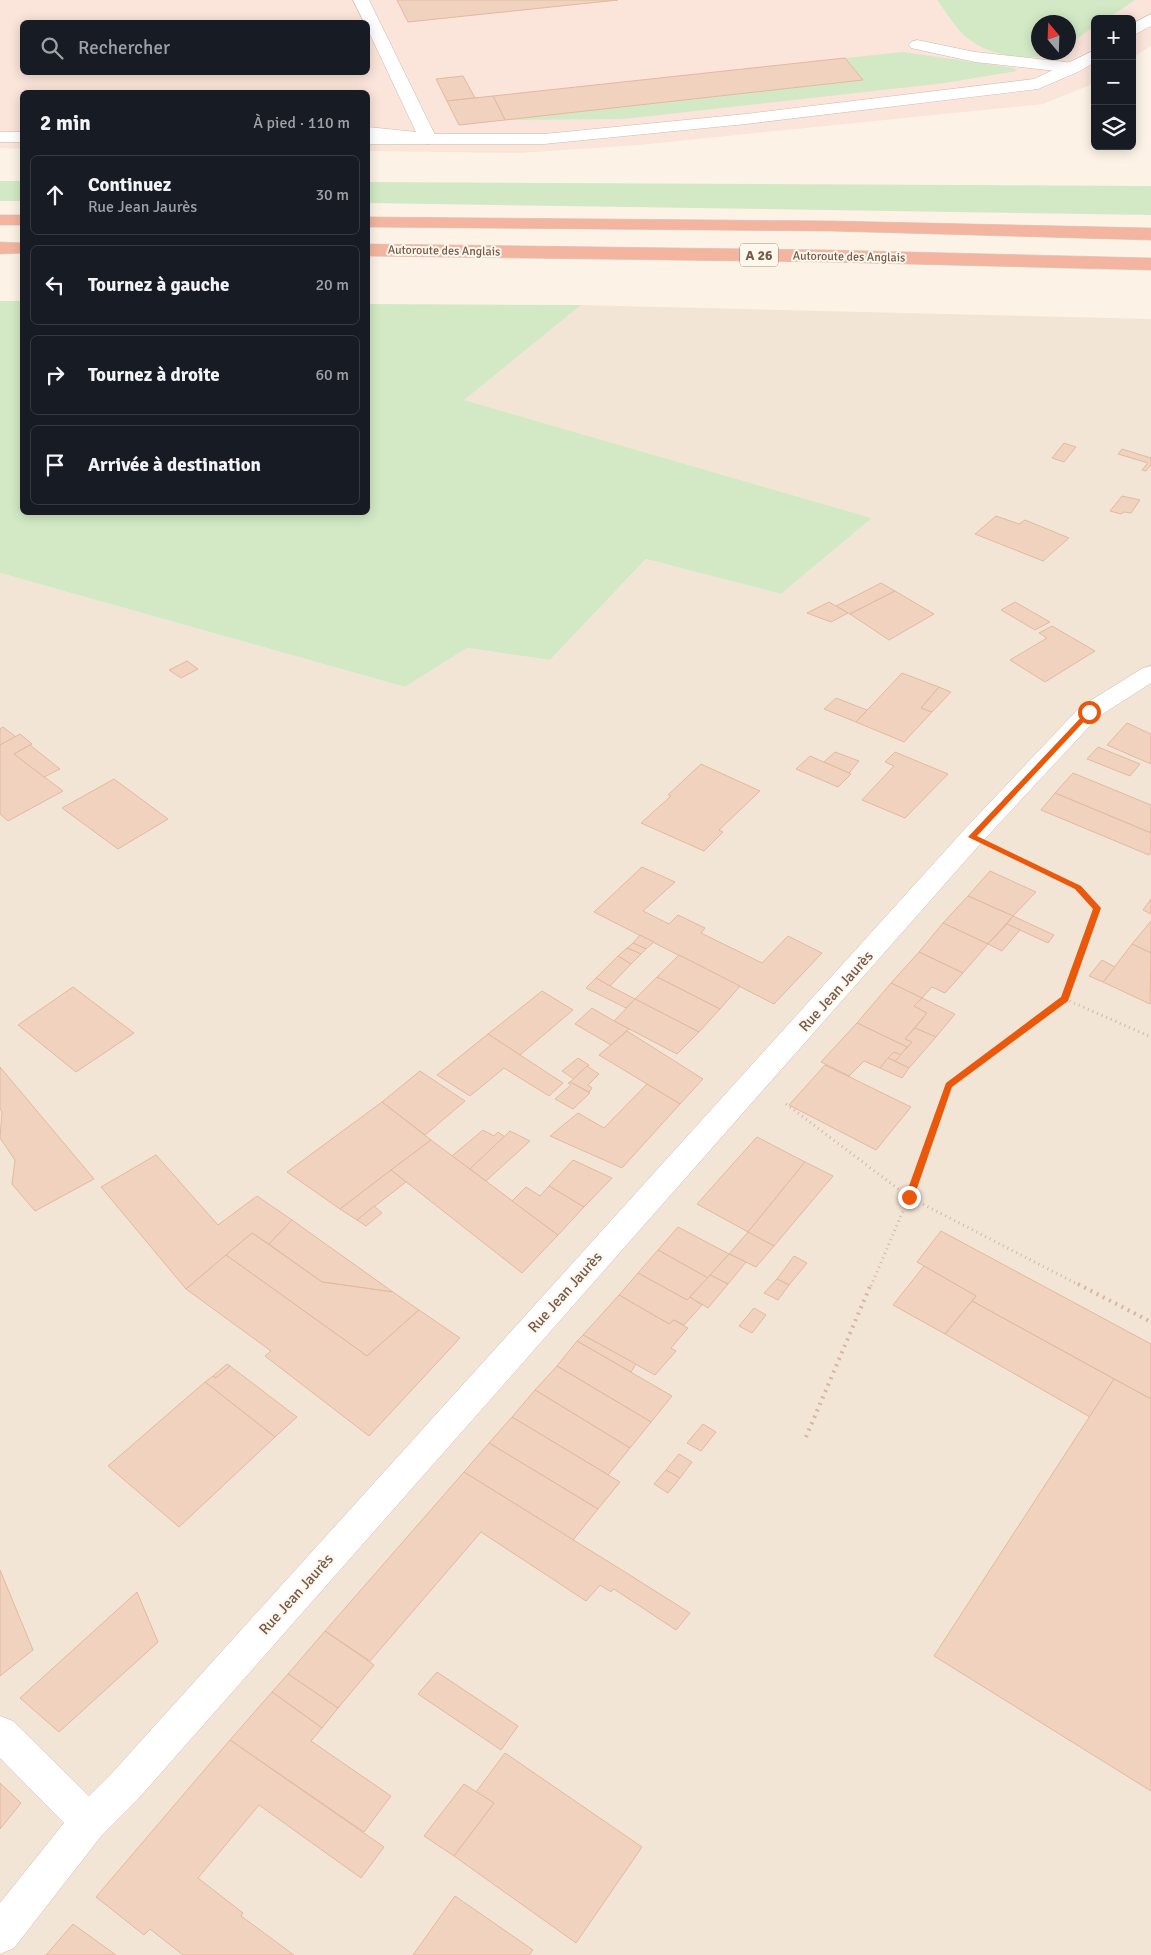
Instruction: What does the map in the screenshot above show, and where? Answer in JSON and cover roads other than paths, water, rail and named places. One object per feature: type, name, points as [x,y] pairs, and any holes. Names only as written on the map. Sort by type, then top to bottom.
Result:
[{"type":"highway","points":[[0,220],[20,220]]},
{"type":"highway","name":"Autoroute des Anglais","points":[[370,222],[830,226],[1151,234]]},
{"type":"highway","points":[[0,248],[20,248]]},
{"type":"highway","name":"Autoroute des Anglais","points":[[370,250],[828,256],[1151,264]]},
{"type":"street","points":[[361,0],[370,20]]},
{"type":"street","points":[[1136,28],[1151,19]]},
{"type":"street","points":[[370,20],[428,139]]},
{"type":"street","points":[[917,45],[946,53],[1008,62],[1074,68]]},
{"type":"street","points":[[370,138],[544,139],[746,119],[1038,84],[1074,68],[1091,57]]},
{"type":"street","points":[[370,132],[428,139]]},
{"type":"street","points":[[0,137],[20,137]]},
{"type":"street","name":"Rue Jean Jaurès","points":[[0,1934],[89,1822],[125,1786],[972,837],[1089,712],[1151,672]]},
{"type":"street","points":[[0,1733],[89,1822]]}]
